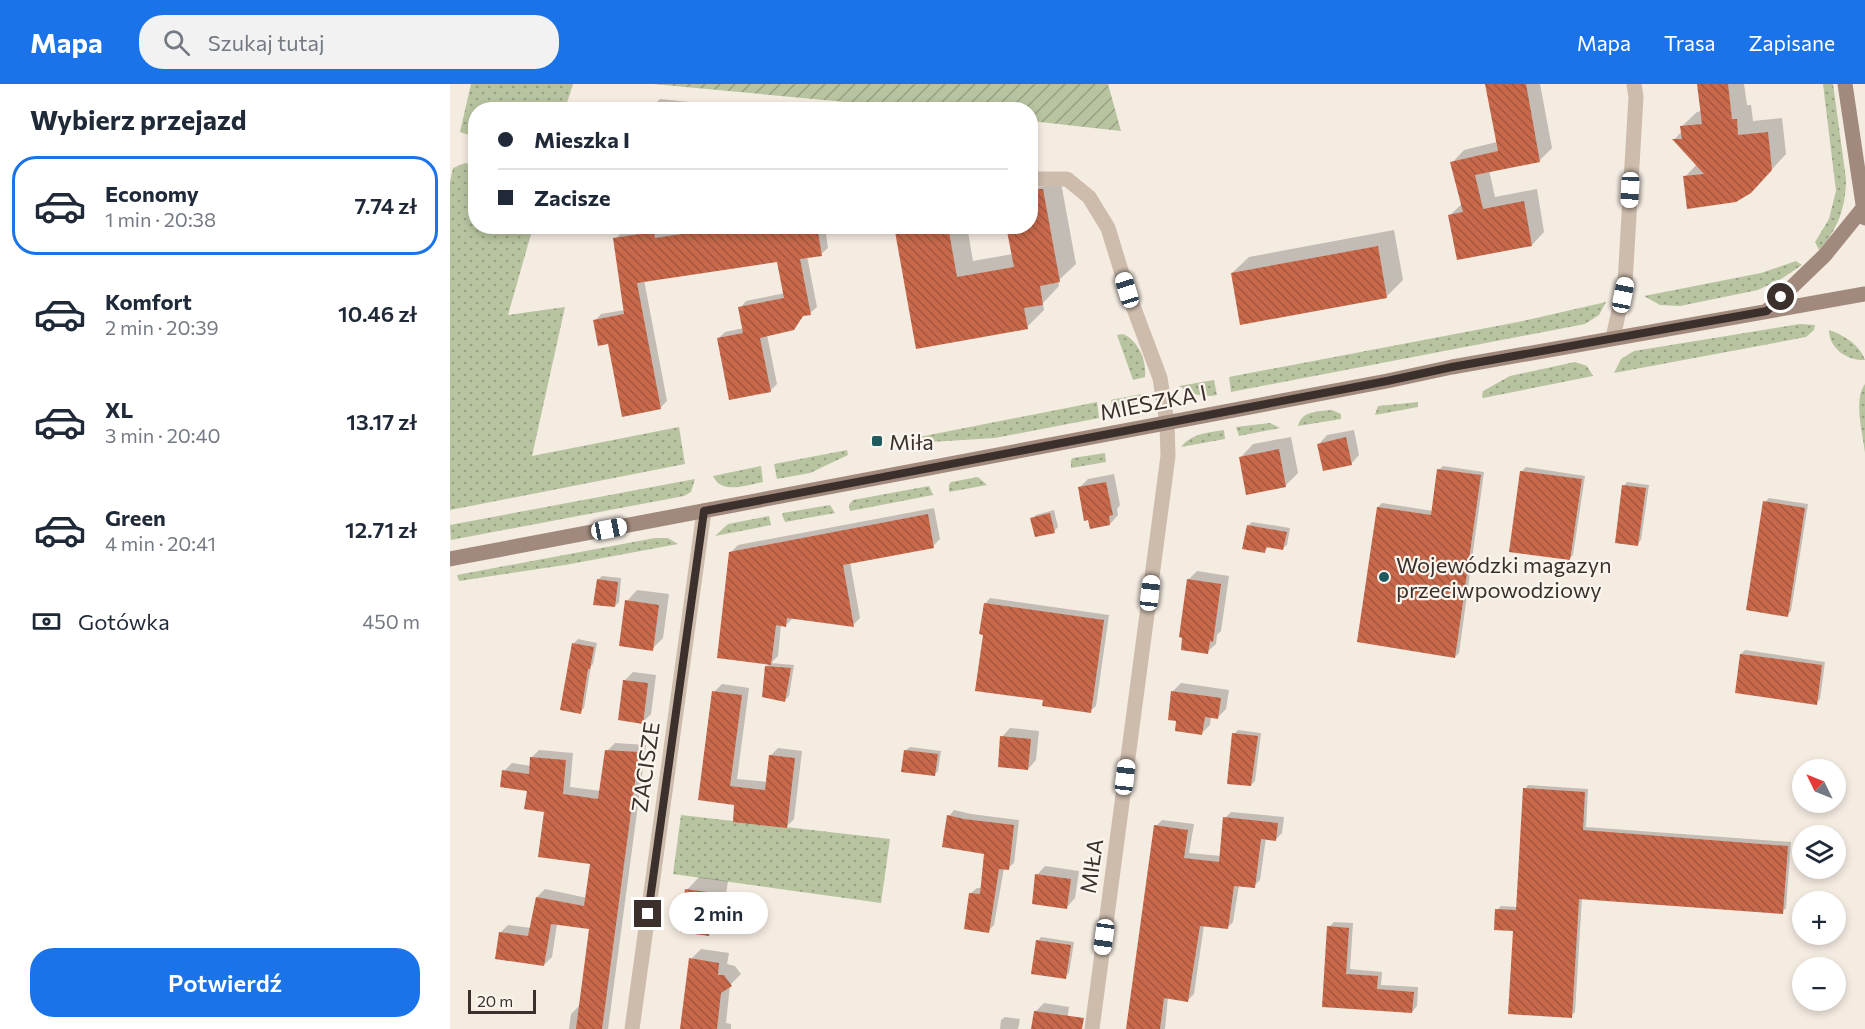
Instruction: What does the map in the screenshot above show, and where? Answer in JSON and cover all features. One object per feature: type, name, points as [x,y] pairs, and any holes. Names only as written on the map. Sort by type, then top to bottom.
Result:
[{"type":"street","points":[[1613,338],[1625,283],[1636,97],[1634,84]]},
{"type":"street","points":[[1767,311],[1864,214],[1845,84]]},
{"type":"street","name":"MIŁA","points":[[1038,179],[1066,179],[1089,197],[1108,228],[1127,290],[1160,378],[1167,423],[1168,456],[1092,1029]]},
{"type":"street","name":"MIESZKA I","points":[[450,559],[1452,367],[1865,294]]},
{"type":"street","name":"ZACISZE","points":[[632,1029],[704,511]]},
{"type":"green space","points":[[471,84],[573,84],[567,102],[468,102],[468,135],[460,132]]},
{"type":"green space","points":[[653,84],[1108,84],[1121,131],[1038,122],[1038,102],[846,102]]},
{"type":"green space","points":[[1823,84],[1833,84],[1846,179],[1840,217],[1819,250],[1815,242],[1829,219],[1836,191]]},
{"type":"green space","points":[[468,164],[468,234],[531,234],[508,315],[565,307],[532,456],[679,427],[685,464],[450,510],[450,182],[453,168]]},
{"type":"green space","points":[[1796,261],[1802,265],[1758,290],[1680,306],[1660,305],[1644,296],[1761,273]]},
{"type":"green space","points":[[1606,302],[1599,315],[1585,324],[1231,392],[1229,377],[1518,322]]},
{"type":"green space","points":[[1800,324],[1815,325],[1814,330],[1806,337],[1614,373],[1621,359],[1634,351]]},
{"type":"green space","points":[[1829,330],[1851,341],[1865,360],[1846,356],[1836,348],[1832,343]]},
{"type":"green space","points":[[1123,334],[1137,346],[1145,364],[1145,377],[1133,380],[1117,335]]},
{"type":"green space","points":[[1575,362],[1587,366],[1593,376],[1483,398],[1482,396],[1483,391],[1510,376]]},
{"type":"green space","points":[[1214,380],[1217,395],[1197,395],[1179,386]]},
{"type":"green space","points":[[1865,384],[1865,453],[1859,408],[1861,391]]},
{"type":"green space","points":[[1142,394],[1130,408],[1112,415],[1111,400]]},
{"type":"green space","points":[[1097,402],[1099,418],[995,438],[915,443],[914,438]]},
{"type":"green space","points":[[1418,402],[1418,407],[1375,415],[1378,406]]},
{"type":"green space","points":[[1332,410],[1341,414],[1341,419],[1298,426],[1307,414]]},
{"type":"green space","points":[[1270,423],[1280,428],[1239,436],[1236,427]]},
{"type":"green space","points":[[1224,430],[1225,439],[1181,447],[1195,436]]},
{"type":"green space","points":[[847,450],[848,455],[810,473],[777,479],[774,464]]},
{"type":"green space","points":[[1105,453],[1106,462],[1071,468],[1073,458]]},
{"type":"green space","points":[[761,466],[763,482],[749,485],[728,487],[717,482],[713,476]]},
{"type":"green space","points":[[978,477],[987,485],[949,492],[951,482]]},
{"type":"green space","points":[[695,479],[691,492],[684,496],[451,540],[450,525]]},
{"type":"green space","points":[[929,486],[933,495],[850,511],[849,505],[853,500]]},
{"type":"green space","points":[[830,505],[835,513],[785,522],[782,515],[783,513]]},
{"type":"green space","points":[[769,516],[771,525],[715,536],[728,524]]},
{"type":"green space","points":[[655,538],[668,538],[678,544],[565,565],[459,581],[457,575]]},
{"type":"green space","points":[[681,815],[890,839],[881,903],[673,874]]},
{"type":"building","points":[[1485,84],[1526,84],[1540,162],[1475,175],[1483,209],[1524,201],[1532,246],[1457,260],[1448,215],[1463,212],[1450,162],[1498,151]]},
{"type":"building","points":[[1697,84],[1728,84],[1732,119],[1737,119],[1738,135],[1768,132],[1772,170],[1751,193],[1736,202],[1687,209],[1683,176],[1704,174],[1672,139],[1682,139],[1680,126],[1702,124]]},
{"type":"building","points":[[1038,189],[1043,189],[1060,282],[1040,286],[1043,305],[1024,308],[1028,329],[916,349],[895,234],[949,234],[957,277],[1014,267],[1008,234],[1038,234]]},
{"type":"building","points":[[654,234],[655,238],[682,234],[818,234],[822,256],[800,259],[811,315],[803,316],[794,330],[760,338],[771,392],[729,400],[717,338],[743,333],[738,307],[784,298],[777,262],[637,283],[661,409],[622,417],[608,344],[598,346],[593,320],[624,314],[613,238]]},
{"type":"building","points":[[1378,246],[1387,298],[1240,325],[1231,273]]},
{"type":"building","points":[[1346,437],[1352,465],[1323,471],[1317,444]]},
{"type":"building","points":[[1279,449],[1286,487],[1246,495],[1239,457]]},
{"type":"building","points":[[1437,469],[1481,475],[1455,658],[1357,642],[1377,507],[1431,515]]},
{"type":"building","points":[[1520,471],[1582,479],[1570,560],[1509,552]]},
{"type":"building","points":[[1106,482],[1113,515],[1109,516],[1110,525],[1090,529],[1088,520],[1084,521],[1078,487]]},
{"type":"building","points":[[1622,485],[1646,488],[1638,546],[1615,543]]},
{"type":"building","points":[[1763,501],[1805,508],[1788,617],[1746,610]]},
{"type":"building","points":[[1050,513],[1055,533],[1035,537],[1030,518]]},
{"type":"building","points":[[928,514],[934,548],[843,565],[854,627],[787,618],[786,627],[776,625],[771,665],[717,658],[729,552]]},
{"type":"building","points":[[1247,525],[1287,532],[1283,550],[1266,547],[1265,553],[1242,549]]},
{"type":"building","points":[[597,579],[618,582],[615,607],[593,605]]},
{"type":"building","points":[[1187,579],[1221,584],[1213,642],[1210,641],[1208,654],[1181,650],[1182,638],[1179,637]]},
{"type":"building","points":[[625,600],[659,605],[653,651],[619,646]]},
{"type":"building","points":[[984,603],[1104,620],[1091,713],[1042,706],[1043,700],[975,691],[983,635],[979,634]]},
{"type":"building","points":[[572,643],[594,647],[581,714],[560,710]]},
{"type":"building","points":[[1740,654],[1822,665],[1817,705],[1735,693]]},
{"type":"building","points":[[765,666],[791,668],[785,702],[762,697]]},
{"type":"building","points":[[623,680],[648,683],[643,724],[618,720]]},
{"type":"building","points":[[712,691],[742,695],[730,786],[765,790],[769,755],[795,758],[787,828],[733,822],[734,805],[698,800]]},
{"type":"building","points":[[1171,691],[1221,698],[1218,719],[1205,717],[1202,735],[1175,731],[1176,721],[1168,720]]},
{"type":"building","points":[[1232,733],[1258,736],[1251,786],[1227,784]]},
{"type":"building","points":[[1000,736],[1031,739],[1028,770],[998,767]]},
{"type":"building","points":[[605,750],[639,752],[602,1029],[576,1029],[589,929],[551,924],[544,966],[495,959],[499,932],[528,936],[536,897],[584,906],[590,864],[538,857],[544,812],[524,809],[527,791],[500,787],[502,770],[529,774],[530,757],[566,760],[563,794],[598,799]]},
{"type":"building","points":[[904,750],[938,754],[935,776],[901,772]]},
{"type":"building","points":[[1523,788],[1585,792],[1583,830],[1788,846],[1783,914],[1579,899],[1572,1018],[1508,1014],[1513,931],[1494,930],[1495,909],[1516,910]]},
{"type":"building","points":[[947,815],[1014,825],[1009,870],[999,869],[989,933],[964,929],[969,893],[980,894],[984,854],[942,847]]},
{"type":"building","points":[[1223,817],[1278,823],[1276,841],[1261,839],[1255,888],[1234,886],[1228,929],[1200,926],[1188,1002],[1164,998],[1160,1029],[1126,1029],[1154,825],[1188,830],[1184,858],[1219,862]]},
{"type":"building","points":[[1035,874],[1071,879],[1067,909],[1032,904]]},
{"type":"building","points":[[685,889],[716,893],[709,936],[680,932]]},
{"type":"building","points":[[1327,926],[1349,928],[1346,974],[1378,976],[1377,989],[1414,992],[1412,1013],[1322,1007]]},
{"type":"building","points":[[1036,940],[1071,945],[1066,979],[1031,974]]},
{"type":"building","points":[[689,958],[719,963],[718,975],[724,975],[732,986],[721,993],[717,1029],[680,1029]]},
{"type":"building","points":[[1034,1011],[1084,1018],[1082,1029],[1031,1029]]},
{"type":"place","name":"Miła","points":[[877,441]]},
{"type":"place","name":"Wojewódzki magazyn przeciwpowodziowy","points":[[1384,577]]},
{"type":"route","points":[[648,914],[704,511],[1452,367],[1767,311],[1781,297]]}]
